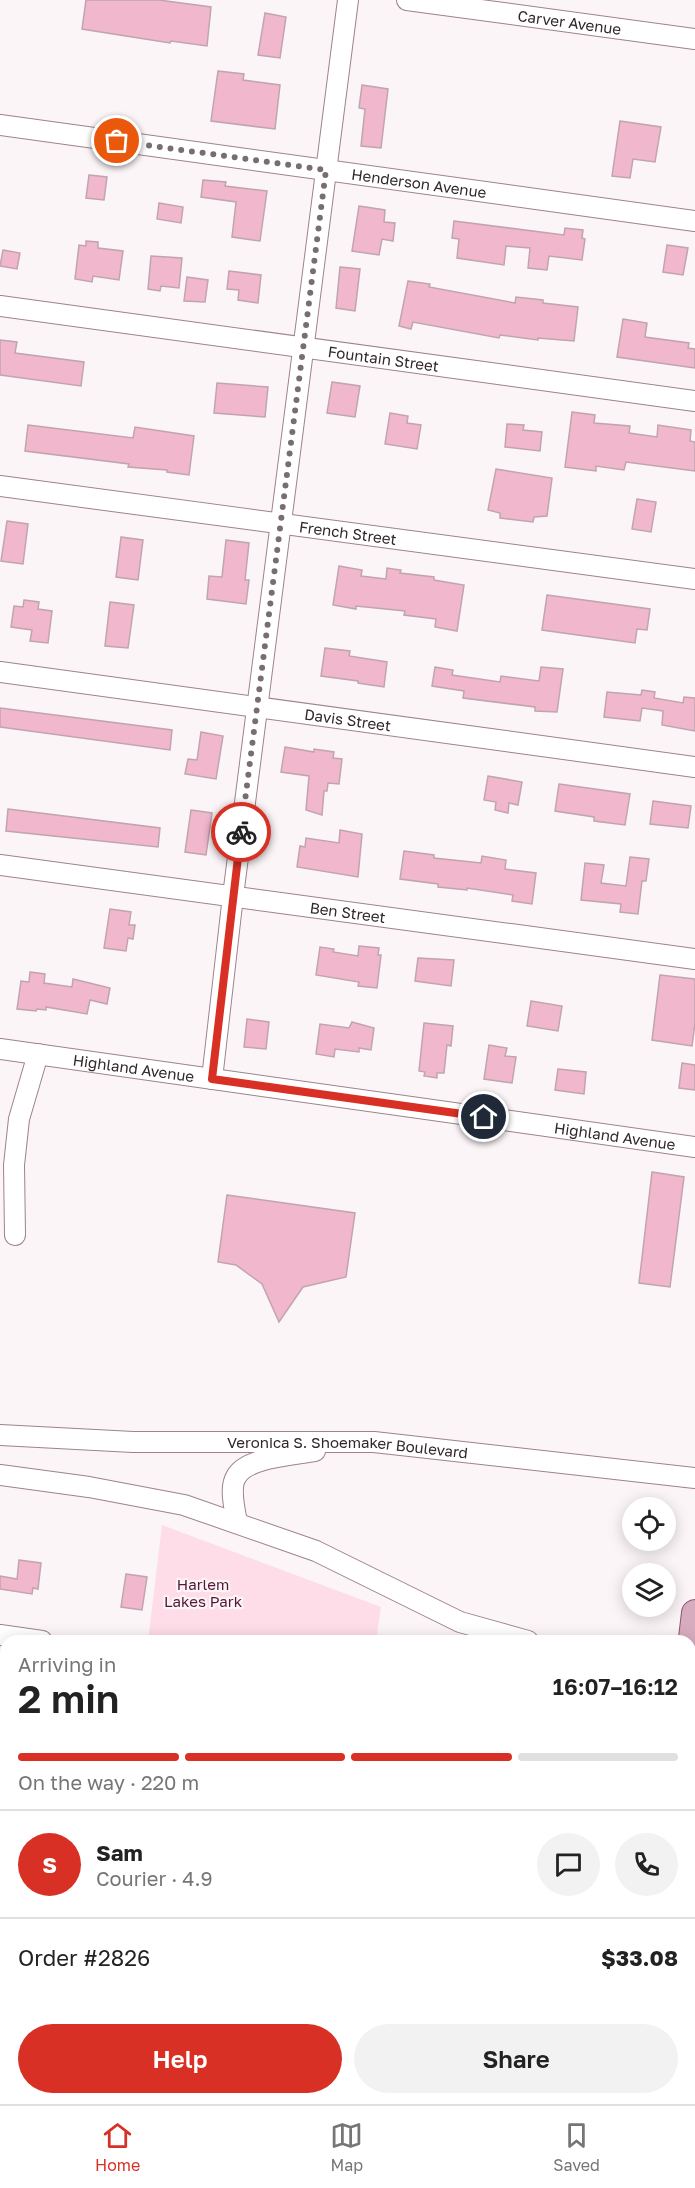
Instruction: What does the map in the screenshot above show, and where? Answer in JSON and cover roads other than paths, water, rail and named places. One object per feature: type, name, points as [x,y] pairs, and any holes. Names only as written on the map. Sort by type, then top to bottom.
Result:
[{"type":"main road","points":[[692,1635],[695,1613]]},
{"type":"street","points":[[212,1079],[233,896],[348,0]]},
{"type":"street","name":"Carver Avenue","points":[[407,0],[695,39]]},
{"type":"street","name":"Henderson Avenue","points":[[0,124],[695,221]]},
{"type":"street","name":"Fountain Street","points":[[0,306],[695,401]]},
{"type":"street","name":"French Street","points":[[0,486],[695,579]]},
{"type":"street","name":"Davis Street","points":[[0,672],[695,767]]},
{"type":"street","name":"Ben Street","points":[[0,865],[695,959]]},
{"type":"street","name":"Highland Avenue","points":[[0,1049],[695,1147]]},
{"type":"street","points":[[15,1235],[14,1165],[19,1119],[38,1054]]},
{"type":"street","name":"Veronica S. Shoemaker Boulevard","points":[[0,1435],[133,1442],[374,1442],[695,1478]]},
{"type":"street","points":[[237,1523],[233,1490],[235,1478],[242,1469],[262,1460],[374,1442]]},
{"type":"street","points":[[0,1474],[89,1487],[184,1505],[316,1551],[460,1622],[507,1635]]},
{"type":"park label","name":"Harlem Lakes Park","points":[[203,1592]]}]
